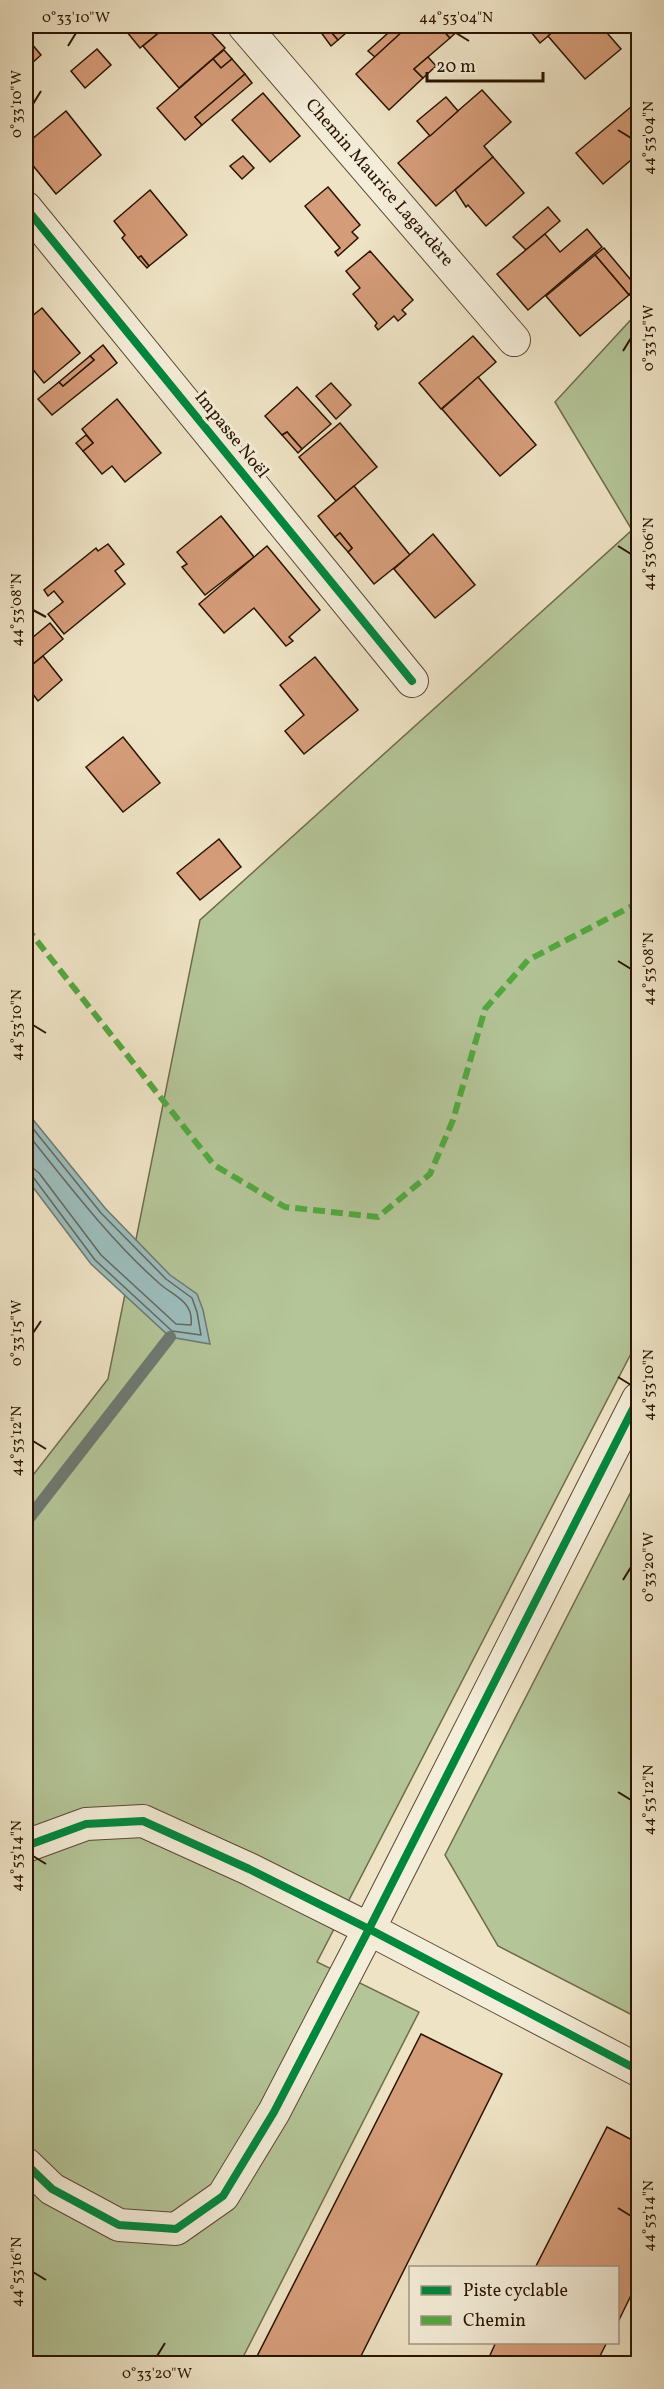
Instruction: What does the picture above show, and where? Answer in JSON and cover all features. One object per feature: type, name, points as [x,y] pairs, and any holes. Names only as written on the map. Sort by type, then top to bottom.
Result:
[{"type":"street","name":"Chemin Maurice Lagardère","points":[[244,26],[514,340]]},
{"type":"street","name":"Impasse Noël","points":[[26,208],[412,681]]},
{"type":"street","points":[[26,2164],[52,2190],[119,2225],[176,2229],[223,2196],[274,2112],[639,1399]]},
{"type":"street","points":[[26,1846],[86,1824],[143,1821],[249,1869],[369,1929],[639,2070]]},
{"type":"green space","points":[[638,312],[638,1340],[317,1962],[419,2012],[240,2363],[26,2363],[26,1484],[108,1379],[200,920],[632,530],[555,402]]},
{"type":"green space","points":[[638,1478],[638,2018],[498,1946],[445,1855]]},
{"type":"water","points":[[26,1111],[105,1208],[170,1275],[197,1294],[210,1344],[170,1337],[91,1264],[26,1178]]},
{"type":"building","points":[[122,26],[167,26],[140,48]]},
{"type":"building","points":[[167,26],[205,26],[225,48],[179,88],[143,46]]},
{"type":"building","points":[[326,26],[338,40],[331,46],[317,27]]},
{"type":"building","points":[[326,26],[354,26],[338,40]]},
{"type":"building","points":[[396,26],[403,31],[375,57],[368,51]]},
{"type":"building","points":[[399,26],[439,26],[450,38],[414,69],[423,78],[389,110],[356,74],[403,31]]},
{"type":"building","points":[[439,26],[463,26],[450,38]]},
{"type":"building","points":[[526,26],[560,26],[540,43]]},
{"type":"building","points":[[560,26],[601,26],[621,49],[585,79],[548,36]]},
{"type":"building","points":[[26,37],[41,55],[31,64],[26,58]]},
{"type":"building","points":[[97,49],[111,65],[85,88],[71,71]]},
{"type":"building","points":[[224,50],[232,59],[221,68],[213,59]]},
{"type":"building","points":[[428,57],[436,66],[423,78],[414,69]]},
{"type":"building","points":[[213,59],[221,68],[232,59],[245,74],[195,117],[202,125],[185,140],[157,108]]},
{"type":"building","points":[[245,74],[252,83],[202,125],[195,117]]},
{"type":"building","points":[[482,90],[511,122],[484,146],[493,157],[436,206],[398,163]]},
{"type":"building","points":[[263,93],[300,136],[270,162],[232,120]]},
{"type":"building","points":[[446,97],[458,111],[430,136],[417,121]]},
{"type":"building","points":[[638,101],[638,154],[603,184],[576,153]]},
{"type":"building","points":[[66,111],[101,155],[56,194],[26,157],[26,144]]},
{"type":"building","points":[[243,156],[254,168],[242,179],[230,166]]},
{"type":"building","points":[[493,157],[524,193],[486,226],[468,205],[466,207],[455,190]]},
{"type":"building","points":[[328,187],[360,225],[352,232],[358,238],[338,256],[335,252],[340,248],[305,206]]},
{"type":"building","points":[[150,190],[187,235],[149,266],[141,256],[138,258],[122,238],[125,235],[114,221]]},
{"type":"building","points":[[548,207],[560,221],[526,250],[513,237]]},
{"type":"building","points":[[587,229],[602,247],[528,310],[497,274],[545,234],[560,252]]},
{"type":"building","points":[[604,248],[636,286],[629,295],[595,255]]},
{"type":"building","points":[[370,251],[413,300],[402,310],[406,314],[398,321],[394,316],[378,330],[375,326],[377,323],[353,294],[360,288],[346,271]]},
{"type":"building","points":[[595,255],[629,295],[580,336],[546,296]]},
{"type":"building","points":[[141,256],[149,266],[147,268],[138,258]]},
{"type":"building","points":[[42,308],[80,353],[44,383],[26,361],[26,321]]},
{"type":"building","points":[[473,336],[496,362],[441,409],[419,383]]},
{"type":"building","points":[[103,345],[117,363],[52,415],[38,399],[59,382],[63,386],[94,360],[90,356]]},
{"type":"building","points":[[90,356],[94,360],[63,386],[59,382]]},
{"type":"building","points":[[478,377],[536,445],[500,476],[442,409]]},
{"type":"building","points":[[331,383],[351,405],[336,419],[316,396]]},
{"type":"building","points":[[297,387],[331,424],[302,449],[287,432],[282,435],[265,416]]},
{"type":"building","points":[[117,399],[161,453],[125,482],[112,466],[102,474],[83,451],[93,443],[82,429]]},
{"type":"building","points":[[340,423],[377,467],[336,501],[299,457]]},
{"type":"building","points":[[287,432],[302,449],[298,453],[282,435]]},
{"type":"building","points":[[86,435],[93,443],[83,451],[76,443]]},
{"type":"building","points":[[354,486],[410,555],[374,584],[348,552],[352,548],[340,533],[335,537],[318,516]]},
{"type":"building","points":[[221,516],[254,557],[205,595],[182,567],[187,564],[177,552]]},
{"type":"building","points":[[340,533],[352,548],[348,552],[335,537]]},
{"type":"building","points":[[433,534],[475,585],[435,618],[394,569]]},
{"type":"building","points":[[108,544],[124,564],[115,571],[125,584],[64,634],[48,614],[63,602],[54,591],[48,596],[44,590],[96,548],[98,551]]},
{"type":"building","points":[[267,546],[320,610],[289,637],[293,641],[286,646],[254,608],[224,633],[199,604]]},
{"type":"building","points":[[50,623],[63,639],[26,670],[26,643]]},
{"type":"building","points":[[43,656],[62,680],[38,701],[26,685],[26,670]]},
{"type":"building","points":[[315,657],[358,710],[304,754],[285,731],[304,715],[280,685]]},
{"type":"building","points":[[123,737],[160,783],[123,812],[86,767]]},
{"type":"building","points":[[219,839],[241,867],[200,900],[177,873]]},
{"type":"building","points":[[421,2034],[502,2074],[357,2364],[253,2364]]},
{"type":"building","points":[[607,2127],[638,2143],[638,2281],[619,2320],[619,2266],[536,2266]]},
{"type":"building","points":[[495,2344],[606,2344],[596,2364],[486,2364]]},
{"type":"waterway","points":[[26,1522],[170,1337]]},
{"type":"marked path","points":[[26,927],[214,1165],[285,1207],[378,1217],[430,1174],[453,1120],[485,1009],[528,960],[638,903]]},
{"type":"cycle path","points":[[26,208],[412,681]]},
{"type":"cycle path","points":[[638,1399],[369,1929],[638,2070]]},
{"type":"cycle path","points":[[26,1846],[86,1824],[143,1821],[249,1869],[369,1929],[274,2112],[223,2196],[176,2229],[119,2225],[52,2189],[26,2164]]}]
